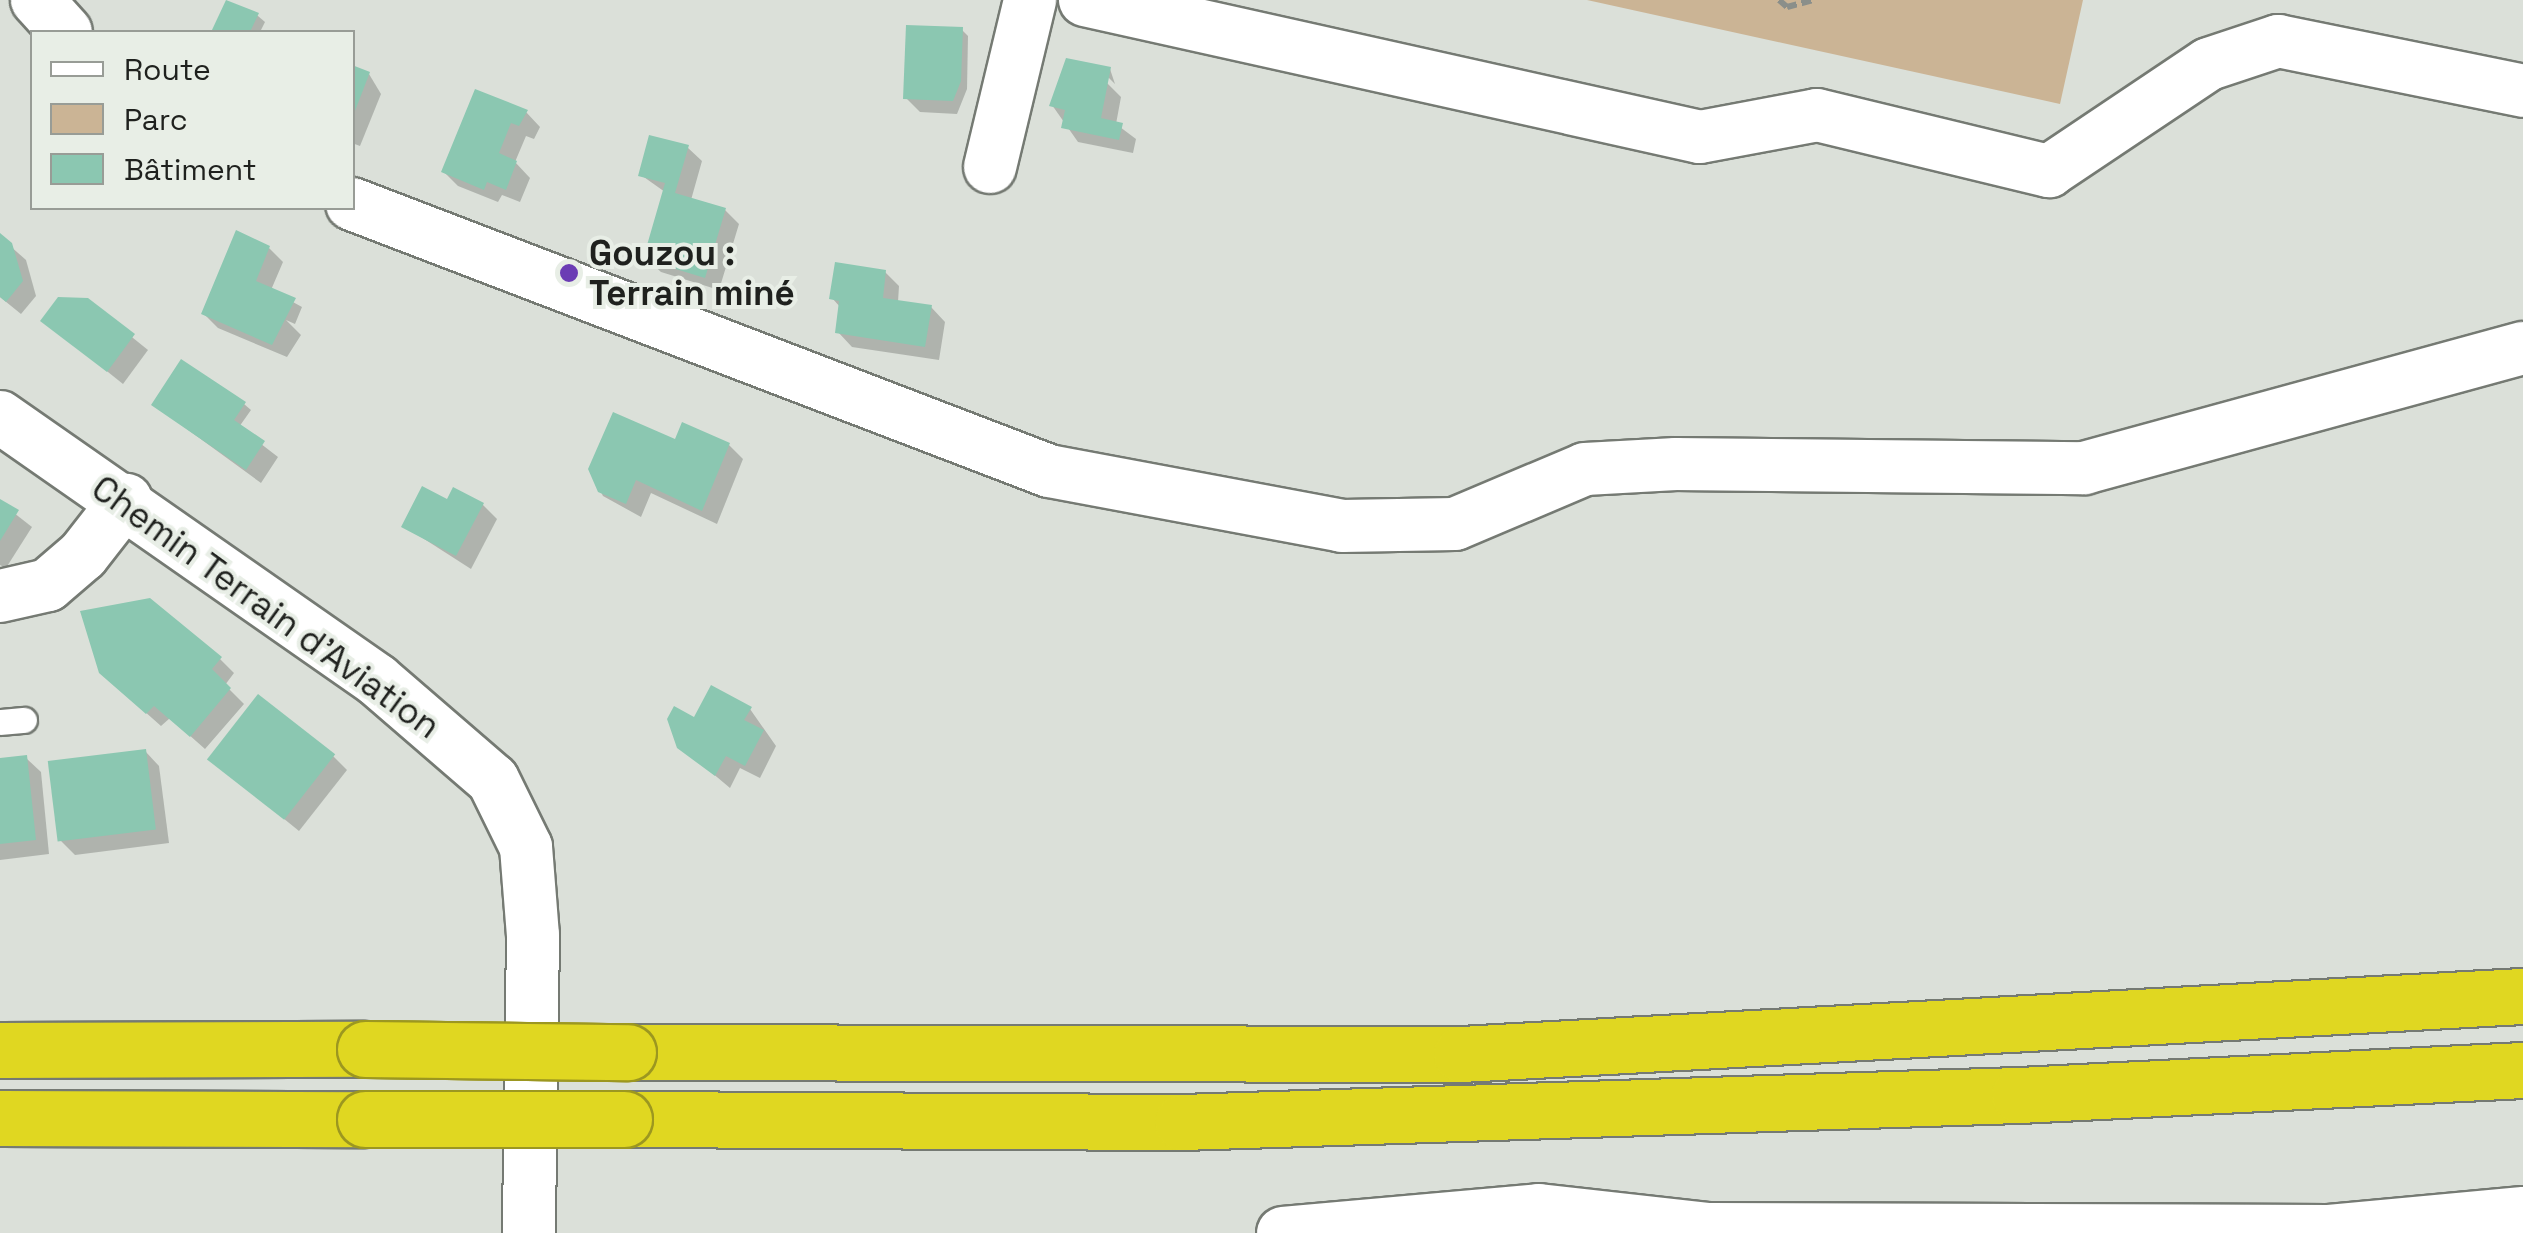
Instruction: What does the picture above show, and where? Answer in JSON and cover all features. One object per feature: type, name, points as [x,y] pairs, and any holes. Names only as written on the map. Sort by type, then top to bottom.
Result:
[{"type":"highway","points":[[0,1050],[1461,1054],[2523,996]]},
{"type":"highway","points":[[0,1118],[1202,1121],[2019,1095],[2523,1070]]},
{"type":"street","points":[[36,0],[64,30]]},
{"type":"street","points":[[990,168],[1030,0]]},
{"type":"street","points":[[1085,0],[1700,137],[1816,115],[2049,171],[2209,64],[2278,41],[2523,91]]},
{"type":"street","points":[[355,205],[1049,471],[1342,526],[1454,524],[1585,469],[1676,464],[2084,468],[2523,348]]},
{"type":"street","name":"Chemin Terrain d'Aviation","points":[[0,416],[126,500],[377,680],[493,780],[526,847],[533,935],[529,1233]]},
{"type":"street","points":[[0,596],[48,585],[83,555],[126,500]]},
{"type":"street","points":[[1284,1233],[1539,1210],[1708,1230],[2329,1231],[2523,1213]]},
{"type":"path","points":[[1779,0],[1786,7],[1813,0]]},
{"type":"green space","points":[[1587,0],[2083,0],[2060,104]]},
{"type":"building","points":[[226,0],[259,13],[251,30],[212,30]]},
{"type":"building","points":[[906,25],[963,27],[961,81],[953,101],[903,99]]},
{"type":"building","points":[[1066,58],[1111,67],[1101,118],[1123,123],[1119,140],[1061,128],[1065,110],[1049,106]]},
{"type":"building","points":[[355,66],[370,72],[355,111]]},
{"type":"building","points":[[475,89],[528,110],[519,126],[511,123],[499,153],[517,161],[506,190],[487,182],[484,190],[441,172]]},
{"type":"building","points":[[649,135],[689,145],[675,193],[726,208],[705,278],[643,259],[665,183],[638,176]]},
{"type":"building","points":[[236,230],[270,246],[256,281],[296,298],[272,345],[201,314]]},
{"type":"building","points":[[0,233],[12,243],[23,281],[6,302],[0,297]]},
{"type":"building","points":[[835,262],[886,270],[883,298],[932,305],[925,347],[835,333],[839,301],[829,299]]},
{"type":"building","points":[[58,297],[88,298],[135,334],[107,372],[40,321]]},
{"type":"building","points":[[181,359],[246,402],[234,420],[265,441],[246,470],[151,405]]},
{"type":"building","points":[[613,412],[675,439],[682,422],[730,443],[702,511],[636,480],[626,504],[598,492],[588,469]]},
{"type":"building","points":[[422,486],[447,499],[453,487],[484,503],[456,556],[401,527]]},
{"type":"building","points":[[0,499],[19,510],[0,541]]},
{"type":"building","points":[[150,598],[222,657],[212,669],[231,688],[190,737],[154,706],[146,714],[99,673],[80,611]]},
{"type":"building","points":[[711,685],[752,707],[744,720],[764,730],[745,766],[726,756],[715,776],[677,748],[667,719],[674,706],[694,717]]},
{"type":"building","points":[[258,694],[335,754],[284,820],[207,759]]},
{"type":"building","points":[[146,749],[156,829],[58,841],[48,761]]},
{"type":"building","points":[[27,755],[36,840],[0,844],[0,758]]},
{"type":"place","name":"Gouzou : Terrain miné","points":[[569,273]]}]
